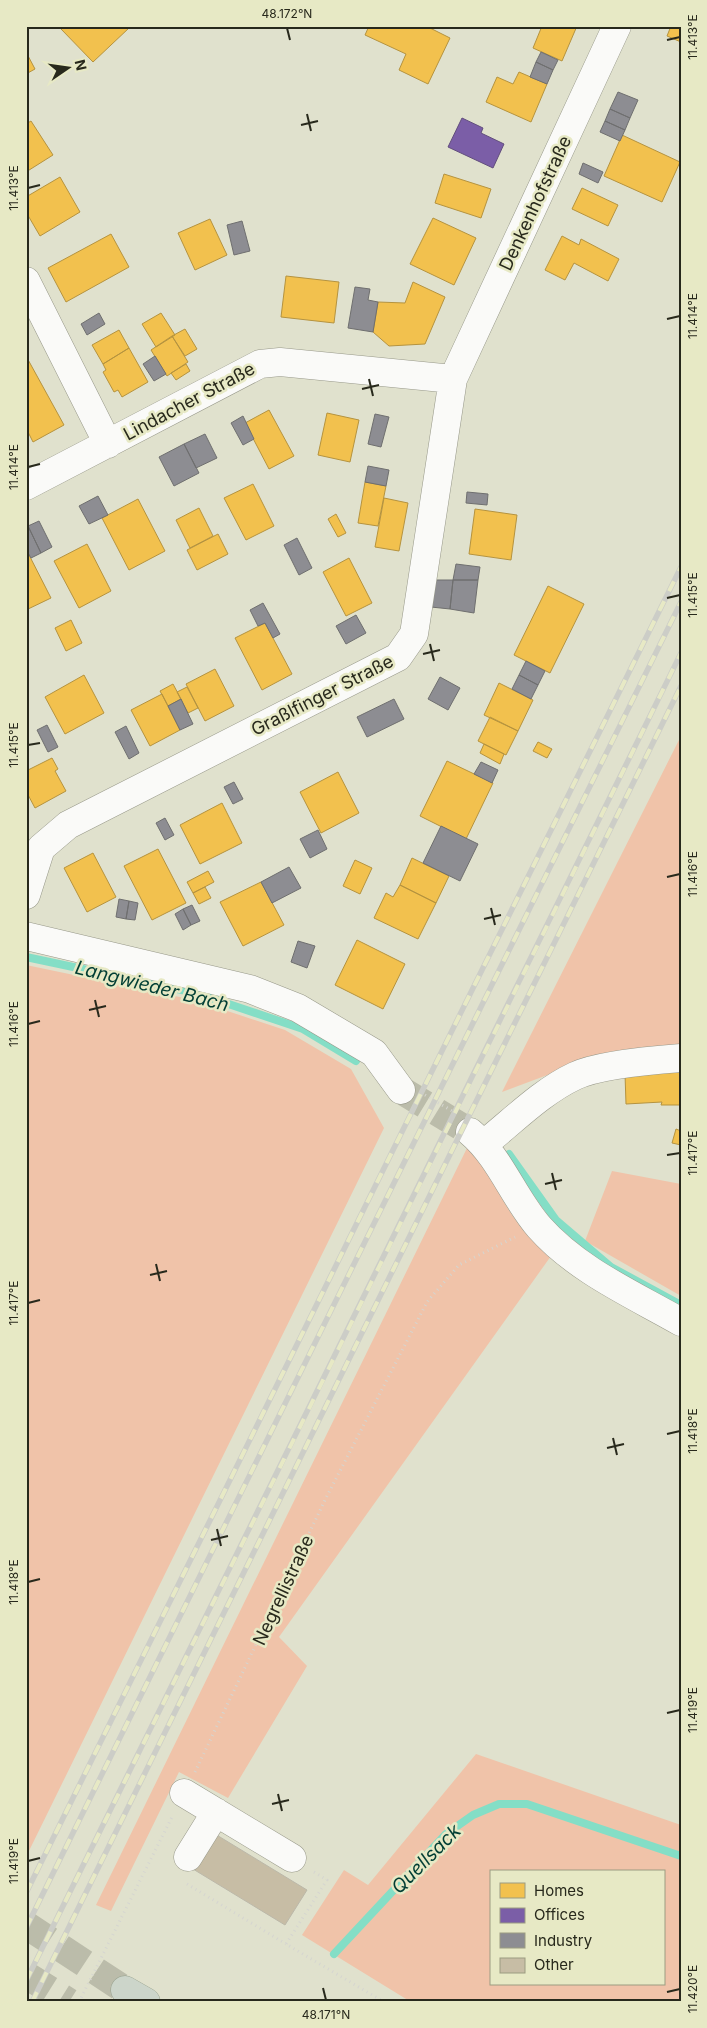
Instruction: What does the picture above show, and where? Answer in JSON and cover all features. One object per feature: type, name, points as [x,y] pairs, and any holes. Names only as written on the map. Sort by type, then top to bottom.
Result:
[{"type":"street","name":"Denkenhofstraße","points":[[453,379],[617,26]]},
{"type":"street","points":[[26,281],[108,444]]},
{"type":"street","name":"Lindacher Straße","points":[[26,486],[260,364],[280,362],[453,379]]},
{"type":"street","name":"Graßlfinger Straße","points":[[26,895],[40,848],[68,825],[398,657],[414,634],[453,379]]},
{"type":"street","points":[[26,936],[250,989],[290,1005],[344,1034],[374,1053],[411,1091]]},
{"type":"street","points":[[681,1058],[647,1061],[578,1075],[471,1131],[539,1226],[568,1255],[681,1322]]},
{"type":"street","points":[[184,1793],[292,1858]]},
{"type":"street","points":[[188,1857],[216,1812]]},
{"type":"path","points":[[411,1091],[471,1131]]},
{"type":"path","name":"Negrellistraße","points":[[79,2002],[184,1793],[325,1500],[427,1302],[459,1265],[486,1250],[539,1226]]},
{"type":"path","points":[[188,1857],[186,1884],[384,2002]]},
{"type":"path","points":[[286,1944],[327,1880],[292,1858]]},
{"type":"shaded area","points":[[681,736],[681,1052],[558,1071],[502,1092]]},
{"type":"shaded area","points":[[26,965],[194,1000],[285,1030],[351,1069],[384,1128],[26,1857]]},
{"type":"shaded area","points":[[468,1146],[479,1152],[516,1221],[551,1256],[279,1637],[307,1666],[228,1798],[179,1772],[111,1911],[96,1905]]},
{"type":"shaded area","points":[[612,1171],[681,1184],[681,1296],[585,1241]]},
{"type":"shaded area","points":[[476,1754],[681,1825],[681,2002],[411,2002],[302,1935],[344,1870],[368,1885]]},
{"type":"building: Homes","points":[[64,26],[127,26],[129,28],[93,62],[61,29]]},
{"type":"building: Homes","points":[[369,26],[426,26],[450,38],[428,84],[399,70],[406,54],[365,35]]},
{"type":"building: Homes","points":[[542,26],[577,26],[562,61],[533,48]]},
{"type":"building: Homes","points":[[671,26],[681,26],[681,42],[667,36]]},
{"type":"building: Homes","points":[[26,52],[35,69],[26,74]]},
{"type":"building: Homes","points":[[519,72],[547,84],[531,122],[486,102],[497,77],[513,84]]},
{"type":"building: Homes","points":[[31,121],[53,155],[26,172],[26,124]]},
{"type":"building: Homes","points":[[622,135],[680,162],[662,202],[604,176]]},
{"type":"building: Homes","points":[[444,174],[491,189],[481,218],[435,203]]},
{"type":"building: Homes","points":[[60,177],[80,212],[40,236],[26,212],[26,197]]},
{"type":"building: Homes","points":[[582,188],[618,205],[608,226],[572,209]]},
{"type":"building: Homes","points":[[433,218],[476,238],[454,285],[410,264]]},
{"type":"building: Homes","points":[[210,219],[227,255],[195,270],[178,233]]},
{"type":"building: Homes","points":[[111,234],[129,267],[66,302],[48,268]]},
{"type":"building: Homes","points":[[562,236],[579,245],[581,239],[619,259],[608,281],[574,263],[565,280],[545,270]]},
{"type":"building: Homes","points":[[286,276],[339,282],[334,323],[281,317]]},
{"type":"building: Homes","points":[[413,282],[445,297],[425,344],[389,346],[373,332],[378,302],[405,303]]},
{"type":"building: Homes","points":[[161,313],[175,335],[156,347],[142,324]]},
{"type":"building: Homes","points":[[185,329],[197,349],[185,356],[172,336]]},
{"type":"building: Homes","points":[[119,330],[129,348],[103,364],[92,345]]},
{"type":"building: Homes","points":[[172,336],[188,362],[167,376],[151,350]]},
{"type":"building: Homes","points":[[129,348],[148,382],[122,397],[118,390],[114,392],[103,372],[106,370],[103,364]]},
{"type":"building: Homes","points":[[26,356],[64,425],[33,442],[26,428]]},
{"type":"building: Homes","points":[[186,364],[190,371],[176,380],[171,373]]},
{"type":"building: Homes","points":[[269,410],[294,456],[269,469],[245,423]]},
{"type":"building: Homes","points":[[327,413],[359,420],[350,462],[318,455]]},
{"type":"building: Homes","points":[[365,482],[386,486],[378,526],[358,523]]},
{"type":"building: Homes","points":[[253,484],[274,526],[246,540],[224,498]]},
{"type":"building: Homes","points":[[384,498],[408,503],[399,551],[375,547]]},
{"type":"building: Homes","points":[[138,499],[165,551],[129,570],[102,518]]},
{"type":"building: Homes","points":[[199,508],[213,536],[190,548],[176,520]]},
{"type":"building: Homes","points":[[475,509],[517,515],[511,560],[469,554]]},
{"type":"building: Homes","points":[[336,514],[346,533],[338,537],[328,519]]},
{"type":"building: Homes","points":[[218,534],[228,554],[197,570],[187,550]]},
{"type":"building: Homes","points":[[87,544],[111,591],[79,608],[54,561]]},
{"type":"building: Homes","points":[[26,549],[51,598],[26,610]]},
{"type":"building: Homes","points":[[349,558],[372,603],[346,616],[323,572]]},
{"type":"building: Homes","points":[[548,586],[584,604],[550,673],[514,655]]},
{"type":"building: Homes","points":[[71,620],[82,643],[66,651],[55,628]]},
{"type":"building: Homes","points":[[265,623],[292,674],[262,690],[235,638]]},
{"type":"building: Homes","points":[[215,669],[234,706],[205,721],[186,684]]},
{"type":"building: Homes","points":[[84,675],[104,713],[65,734],[45,697]]},
{"type":"building: Homes","points":[[499,683],[533,700],[518,731],[484,715]]},
{"type":"building: Homes","points":[[173,684],[181,699],[168,706],[160,691]]},
{"type":"building: Homes","points":[[187,687],[198,708],[188,713],[177,692]]},
{"type":"building: Homes","points":[[162,694],[180,730],[150,746],[131,710]]},
{"type":"building: Homes","points":[[490,717],[518,731],[506,755],[478,741]]},
{"type":"building: Homes","points":[[538,742],[552,749],[547,758],[533,751]]},
{"type":"building: Homes","points":[[484,744],[504,754],[500,764],[480,753]]},
{"type":"building: Homes","points":[[52,758],[58,769],[55,771],[66,791],[35,808],[26,791],[26,771]]},
{"type":"building: Homes","points":[[447,761],[493,783],[466,839],[420,816]]},
{"type":"building: Homes","points":[[338,772],[359,813],[321,833],[300,792]]},
{"type":"building: Homes","points":[[222,803],[242,843],[200,864],[180,825]]},
{"type":"building: Homes","points":[[158,849],[186,903],[152,920],[124,866]]},
{"type":"building: Homes","points":[[93,853],[116,897],[87,912],[64,868]]},
{"type":"building: Homes","points":[[412,858],[449,876],[436,903],[400,885]]},
{"type":"building: Homes","points":[[355,860],[372,868],[360,894],[343,886]]},
{"type":"building: Homes","points":[[208,871],[214,882],[193,893],[187,882]]},
{"type":"building: Homes","points":[[261,882],[284,925],[243,946],[220,902]]},
{"type":"building: Homes","points":[[400,885],[436,903],[418,939],[374,918],[386,893],[393,897]]},
{"type":"building: Homes","points":[[205,887],[211,898],[199,904],[193,893]]},
{"type":"building: Homes","points":[[357,940],[405,964],[383,1009],[335,985]]},
{"type":"building: Homes","points":[[681,1072],[681,1105],[661,1105],[662,1102],[626,1104],[625,1074]]},
{"type":"building: Homes","points":[[676,1129],[681,1131],[681,1145],[672,1143]]},
{"type":"building: Offices","points":[[462,118],[483,128],[481,133],[504,144],[493,168],[448,147]]},
{"type":"building: Industry","points":[[541,52],[558,60],[553,70],[536,62]]},
{"type":"building: Industry","points":[[536,62],[553,70],[547,84],[530,77]]},
{"type":"building: Industry","points":[[618,92],[638,100],[630,118],[610,109]]},
{"type":"building: Industry","points":[[610,109],[630,118],[625,130],[605,121]]},
{"type":"building: Industry","points":[[605,121],[625,130],[620,141],[600,132]]},
{"type":"building: Industry","points":[[583,163],[603,172],[598,183],[579,174]]},
{"type":"building: Industry","points":[[242,221],[250,251],[234,255],[227,225]]},
{"type":"building: Industry","points":[[355,287],[370,289],[368,300],[378,302],[373,332],[348,328]]},
{"type":"building: Industry","points":[[99,313],[105,324],[87,335],[81,324]]},
{"type":"building: Industry","points":[[155,356],[166,374],[154,381],[143,364]]},
{"type":"building: Industry","points":[[375,414],[389,417],[381,447],[368,444]]},
{"type":"building: Industry","points":[[243,416],[254,439],[243,445],[231,423]]},
{"type":"building: Industry","points":[[205,434],[217,458],[196,468],[184,444]]},
{"type":"building: Industry","points":[[184,444],[199,473],[174,486],[159,457]]},
{"type":"building: Industry","points":[[368,466],[389,470],[386,486],[365,482]]},
{"type":"building: Industry","points":[[467,492],[488,494],[487,505],[466,503]]},
{"type":"building: Industry","points":[[98,496],[108,515],[89,524],[79,506]]},
{"type":"building: Industry","points":[[39,521],[52,547],[41,553],[28,526]]},
{"type":"building: Industry","points":[[28,526],[41,553],[31,558],[26,549]]},
{"type":"building: Industry","points":[[297,538],[312,568],[299,575],[284,545]]},
{"type":"building: Industry","points":[[456,564],[480,567],[478,580],[453,580]]},
{"type":"building: Industry","points":[[435,580],[453,580],[450,609],[431,607]]},
{"type":"building: Industry","points":[[453,580],[478,580],[474,613],[450,609]]},
{"type":"building: Industry","points":[[263,603],[280,634],[273,638],[265,623],[258,626],[250,610]]},
{"type":"building: Industry","points":[[356,615],[366,633],[346,644],[336,626]]},
{"type":"building: Industry","points":[[526,661],[545,671],[538,685],[519,675]]},
{"type":"building: Industry","points":[[519,675],[538,685],[531,699],[512,689]]},
{"type":"building: Industry","points":[[440,677],[460,688],[448,710],[428,699]]},
{"type":"building: Industry","points":[[181,699],[193,724],[180,730],[168,706]]},
{"type":"building: Industry","points":[[394,699],[404,719],[367,737],[357,717]]},
{"type":"building: Industry","points":[[47,725],[58,747],[48,752],[37,730]]},
{"type":"building: Industry","points":[[126,726],[139,753],[129,759],[115,732]]},
{"type":"building: Industry","points":[[481,762],[498,770],[492,783],[474,774]]},
{"type":"building: Industry","points":[[234,782],[243,799],[233,804],[224,787]]},
{"type":"building: Industry","points":[[165,818],[174,835],[165,840],[156,823]]},
{"type":"building: Industry","points":[[441,826],[478,844],[460,881],[423,863]]},
{"type":"building: Industry","points":[[318,830],[327,849],[310,858],[300,839]]},
{"type":"building: Industry","points":[[289,867],[301,888],[272,903],[261,882]]},
{"type":"building: Industry","points":[[119,899],[129,901],[126,919],[116,917]]},
{"type":"building: Industry","points":[[129,901],[138,903],[135,920],[126,919]]},
{"type":"building: Industry","points":[[192,905],[200,921],[191,925],[183,909]]},
{"type":"building: Industry","points":[[183,909],[191,925],[183,930],[175,914]]},
{"type":"building: Industry","points":[[298,941],[315,946],[307,968],[291,962]]},
{"type":"building: Other","points":[[215,1834],[307,1890],[285,1925],[193,1869]]},
{"type":"waterway","name":"Langwieder Bach","points":[[26,957],[196,993],[303,1029],[356,1061]]},
{"type":"waterway","name":"Langwieder Bach","points":[[509,1154],[556,1220],[611,1267],[681,1305]]},
{"type":"waterway","name":"Quellsack","points":[[334,1954],[446,1834],[473,1815],[499,1804],[527,1804],[681,1856]]},
{"type":"tunnel","points":[[401,1090],[470,1132]]},
{"type":"tunnel","points":[[26,1925],[125,1990]]},
{"type":"tunnel","points":[[26,1975],[69,2002]]},
{"type":"railway","points":[[26,1893],[681,567]]},
{"type":"railway","points":[[26,1928],[681,602]]},
{"type":"railway","points":[[26,1981],[681,653]]},
{"type":"railway","points":[[32,2002],[681,686]]}]
